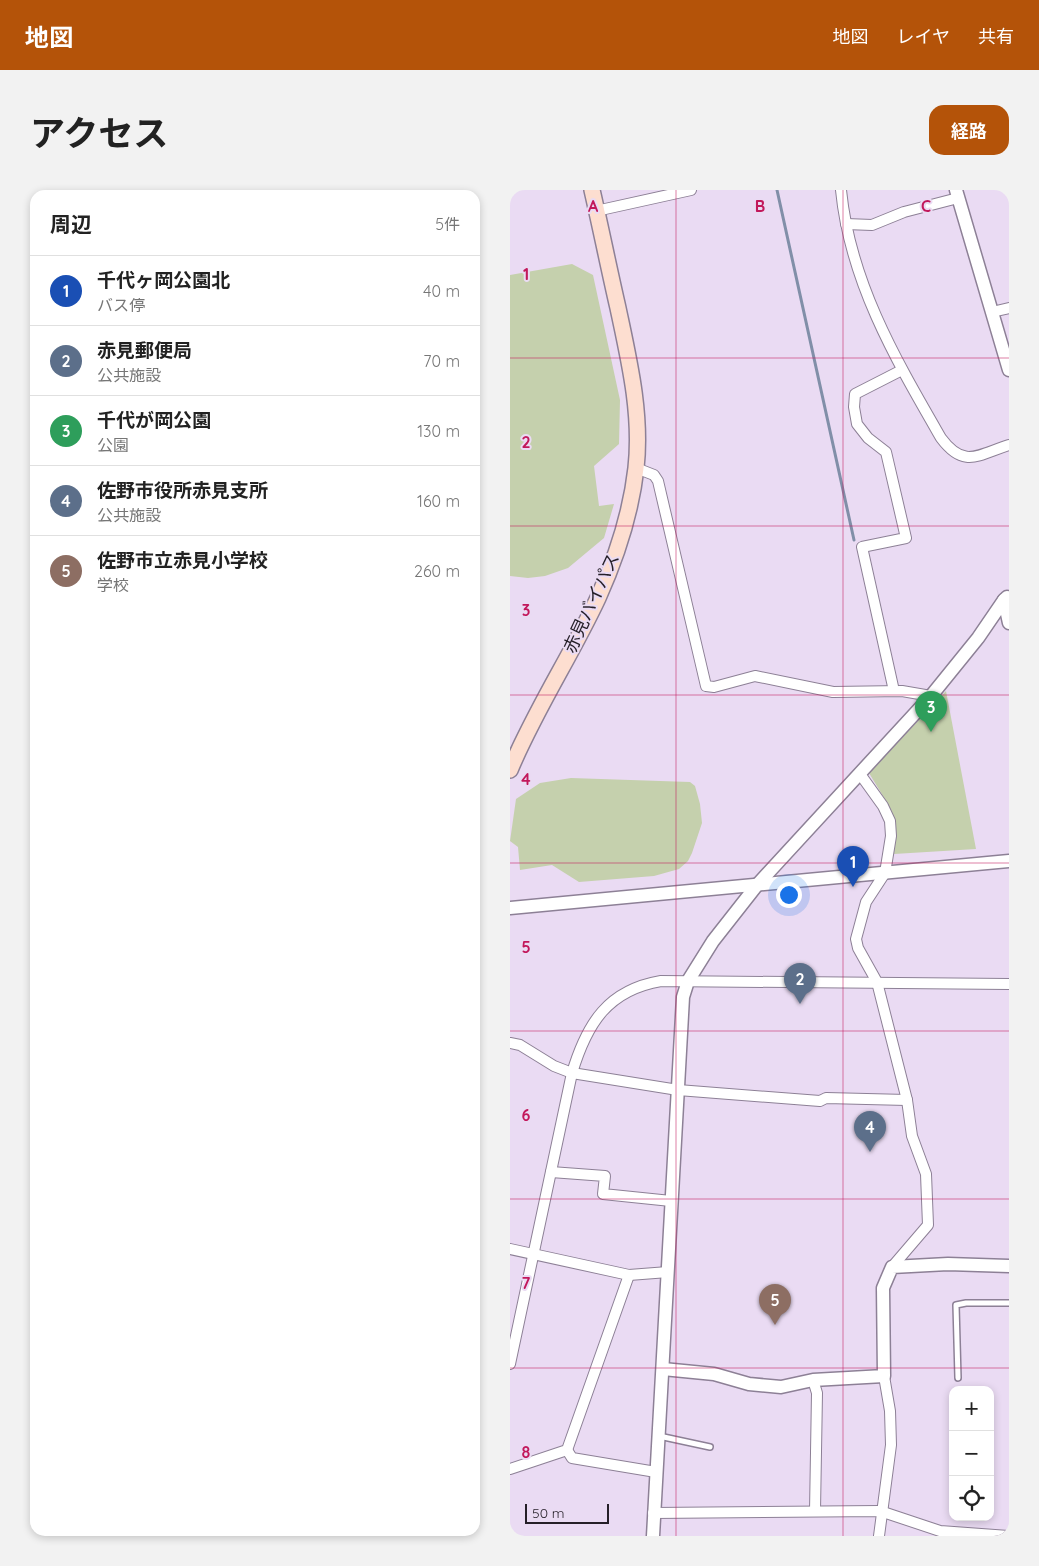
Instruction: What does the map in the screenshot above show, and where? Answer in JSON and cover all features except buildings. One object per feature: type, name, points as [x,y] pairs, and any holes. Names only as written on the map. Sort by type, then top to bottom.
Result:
[{"type":"main road","name":"赤見バイパス","points":[[510,770],[597,599],[611,567],[631,500],[636,468],[637,435],[633,381],[592,190]]},
{"type":"street","points":[[596,211],[691,190]]},
{"type":"street","points":[[841,190],[846,224],[865,292],[878,324],[902,370],[952,453],[973,457],[1009,445]]},
{"type":"street","points":[[846,224],[872,226],[904,212],[957,194],[1009,370]]},
{"type":"street","points":[[992,312],[1009,308]]},
{"type":"street","points":[[894,692],[862,547],[906,538],[886,452],[868,438],[857,424],[854,407],[855,394],[902,370]]},
{"type":"street","points":[[636,468],[654,474],[658,481],[706,686],[714,687],[755,676],[833,692],[894,692],[931,696]]},
{"type":"street","points":[[1006,598],[1009,623]]},
{"type":"street","points":[[653,1536],[683,997],[688,980],[713,942],[757,886],[931,696],[978,638],[1006,598]]},
{"type":"street","points":[[860,774],[883,806],[890,821],[891,836],[885,873],[866,902],[856,939],[858,948],[877,982],[907,1100],[912,1136],[926,1174],[928,1225],[892,1267],[882,1288],[884,1376],[890,1411],[891,1445],[880,1511],[879,1536]]},
{"type":"street","points":[[510,908],[1009,861]]},
{"type":"street","points":[[510,1364],[535,1254],[572,1073],[585,1036],[593,1021],[615,1000],[629,990],[645,984],[662,981],[1009,984]]},
{"type":"street","points":[[510,1043],[520,1045],[554,1066],[572,1073],[678,1090],[820,1101],[826,1098],[907,1100]]},
{"type":"street","points":[[551,1172],[605,1176],[603,1194],[671,1201]]},
{"type":"street","points":[[510,1248],[629,1275],[668,1272]]},
{"type":"street","points":[[892,1267],[948,1264],[1009,1266]]},
{"type":"street","points":[[567,1450],[629,1275]]},
{"type":"street","points":[[663,1369],[714,1374],[749,1384],[780,1387],[813,1380],[884,1376]]},
{"type":"street","points":[[813,1380],[817,1393],[815,1511]]},
{"type":"street","points":[[510,1468],[567,1450]]},
{"type":"street","points":[[567,1450],[572,1458],[656,1472]]},
{"type":"street","points":[[653,1514],[880,1511],[940,1531],[1009,1536]]},
{"type":"lane","points":[[958,1378],[956,1305],[966,1303],[1009,1303]]},
{"type":"lane","points":[[658,1436],[710,1448]]},
{"type":"green space","points":[[572,264],[593,275],[620,400],[619,444],[594,466],[599,506],[614,504],[604,538],[568,568],[545,576],[528,578],[510,576],[510,275]]},
{"type":"green space","points":[[946,691],[976,849],[894,854],[896,827],[889,806],[869,773]]},
{"type":"green space","points":[[571,778],[690,782],[695,786],[700,804],[702,823],[688,861],[679,869],[654,876],[579,882],[552,865],[520,870],[518,847],[510,841],[516,799],[540,783]]},
{"type":"waterway","points":[[777,190],[854,540]]},
{"type":"place","name":"千代が岡公園","points":[[931,732]]},
{"type":"place","name":"千代ヶ岡公園北","points":[[853,887]]},
{"type":"place","name":"赤見郵便局","points":[[800,1004]]},
{"type":"place","name":"佐野市役所赤見支所","points":[[870,1152]]},
{"type":"place","name":"佐野市立赤見小学校","points":[[775,1325]]}]
